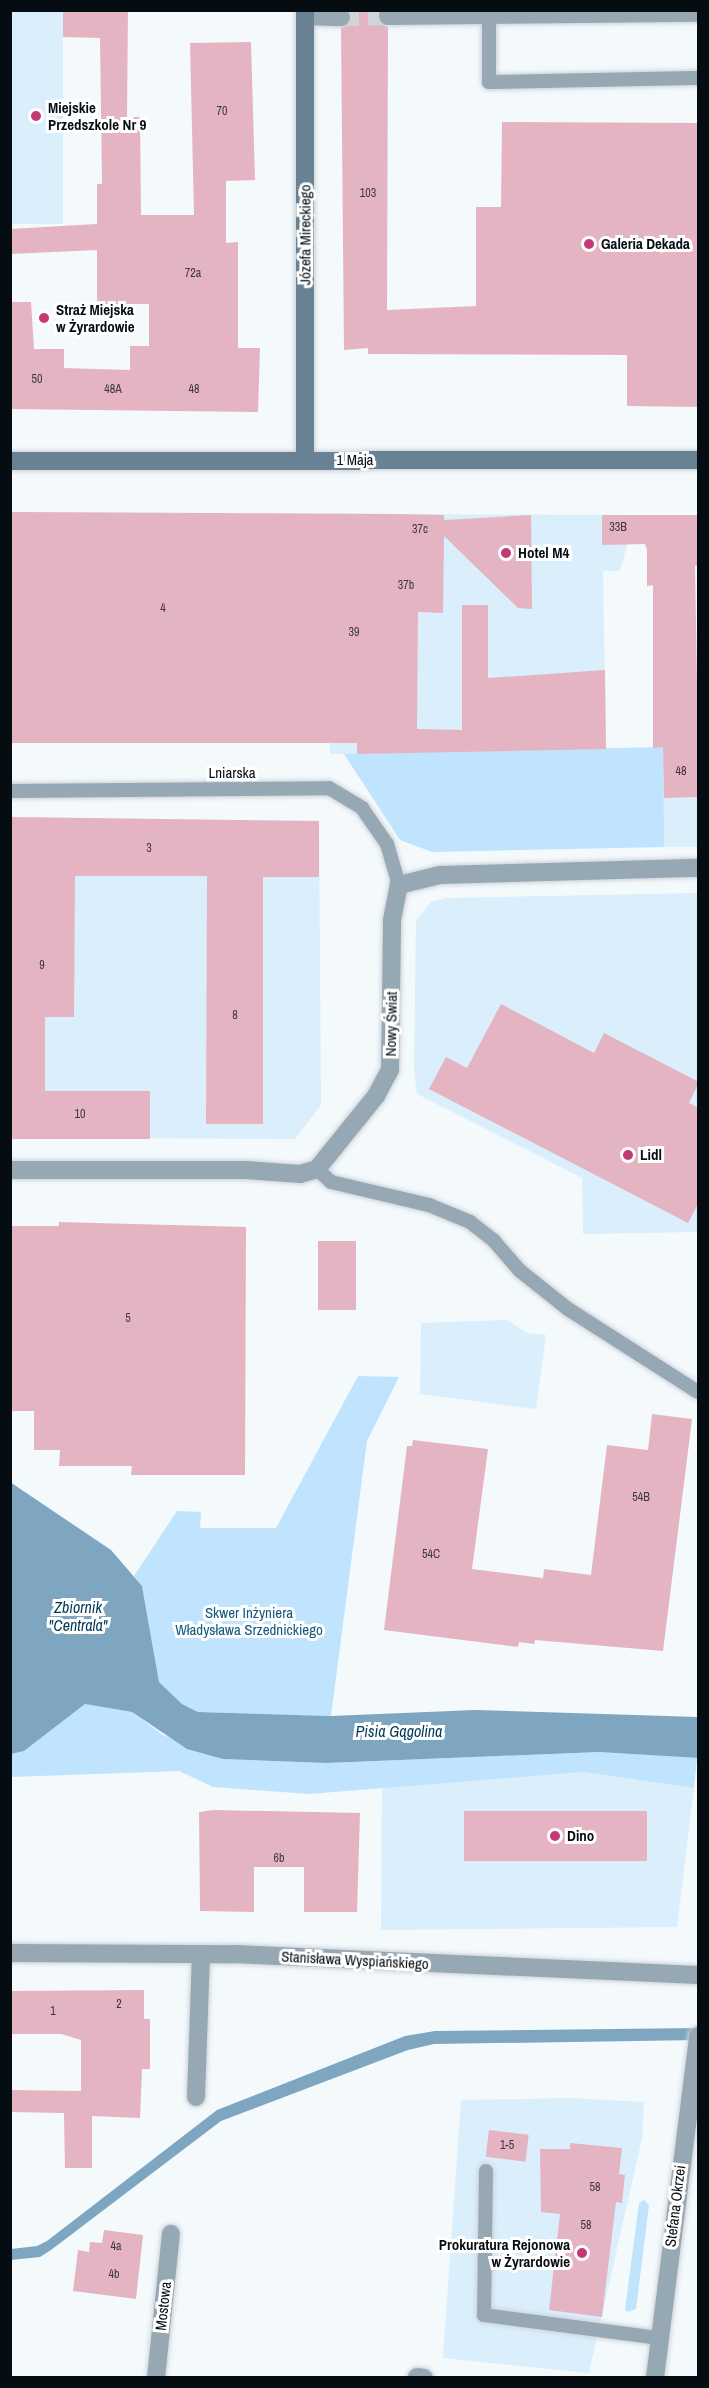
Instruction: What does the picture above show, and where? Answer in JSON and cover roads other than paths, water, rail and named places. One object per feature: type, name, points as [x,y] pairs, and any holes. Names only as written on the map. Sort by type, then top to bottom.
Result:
[{"type":"street","points":[[305,13],[341,17]]},
{"type":"street","name":"Józefa Mireckiego","points":[[305,13],[305,460]]},
{"type":"street","points":[[388,16],[699,13]]},
{"type":"street","name":"1 Maja","points":[[10,461],[699,460]]},
{"type":"street","points":[[399,885],[440,875],[699,868]]},
{"type":"street","name":"Nowy Świat","points":[[317,1169],[376,1096],[390,1070],[392,920],[399,885]]},
{"type":"street","points":[[10,1170],[246,1170],[300,1174],[317,1169]]},
{"type":"street","name":"Stanisława Wyspiańskiego","points":[[10,1953],[201,1954],[699,1976]]},
{"type":"street","points":[[196,2097],[201,1954]]},
{"type":"street","name":"Stefana Okrzei","points":[[655,2378],[658,2338],[699,2036]]},
{"type":"street","name":"Mostowa","points":[[156,2378],[171,2234]]},
{"type":"street","points":[[417,2377],[424,2378]]},
{"type":"lane","points":[[489,15],[489,82],[699,78]]},
{"type":"lane","name":"Lniarska","points":[[10,791],[329,788],[362,808],[387,844],[399,885]]},
{"type":"lane","points":[[317,1169],[331,1182],[429,1205],[470,1222],[494,1241],[519,1270],[568,1309],[699,1392]]},
{"type":"lane","points":[[486,2171],[484,2315],[658,2338]]},
{"type":"water","points":[[10,1482],[111,1550],[142,1586],[159,1682],[182,1704],[198,1712],[331,1716],[475,1710],[698,1717],[698,1758],[599,1752],[326,1763],[223,1759],[187,1749],[132,1712],[85,1704],[24,1751],[11,1754]]},
{"type":"water","points":[[698,2028],[698,2040],[434,2044],[408,2050],[221,2121],[51,2250],[40,2257],[11,2260],[11,2249],[37,2246],[47,2241],[217,2110],[405,2036],[435,2031]]},
{"type":"tunnel","points":[[341,17],[388,16]]},
{"type":"place","name":"Miejskie Przedszkole Nr 9","points":[[36,116]]},
{"type":"place","name":"Galeria Dekada","points":[[589,244]]},
{"type":"place","name":"Straż Miejska w Żyrardowie","points":[[44,318]]},
{"type":"place","name":"Hotel M4","points":[[506,553]]},
{"type":"place","name":"Lidl","points":[[628,1155]]},
{"type":"place","name":"Dino","points":[[555,1836]]},
{"type":"place","name":"Prokuratura Rejonowa w Żyrardowie","points":[[582,2253]]},
{"type":"water label","name":"Zbiornik \"Centrala\"","points":[[78,1616]]},
{"type":"water label","name":"Pisia Gągolina","points":[[399,1731]]},
{"type":"park label","name":"Skwer Inżyniera Władysława Srzednickiego","points":[[249,1620]]}]
